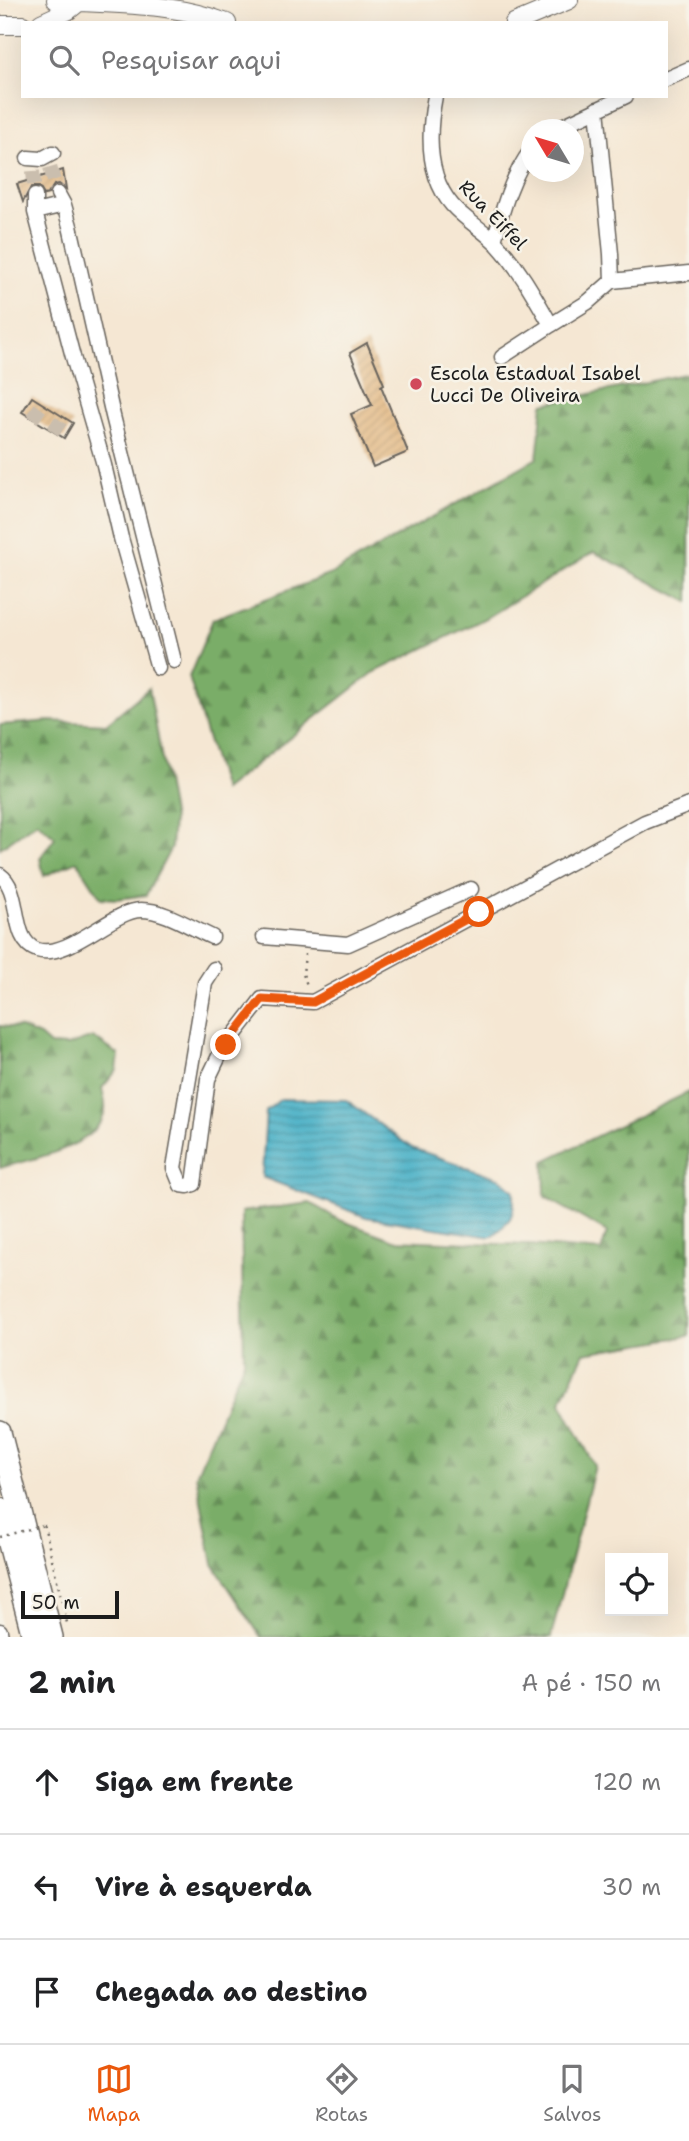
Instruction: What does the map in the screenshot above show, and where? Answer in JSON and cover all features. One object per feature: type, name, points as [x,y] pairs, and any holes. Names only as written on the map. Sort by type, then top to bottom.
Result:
[{"type":"highway","points":[[0,1432],[61,1636]]},
{"type":"highway","points":[[0,1509],[33,1637]]},
{"type":"main road","points":[[519,21],[569,0]]},
{"type":"main road","points":[[45,21],[63,13],[67,1],[120,1],[175,8],[221,21]]},
{"type":"main road","points":[[0,24],[21,25]]},
{"type":"street","points":[[668,78],[689,69]]},
{"type":"street","name":"Rua Eiffel","points":[[435,98],[430,143],[433,170],[452,206],[494,241],[521,274],[551,326]]},
{"type":"street","points":[[577,119],[622,98]]},
{"type":"street","points":[[597,109],[612,281]]},
{"type":"street","points":[[28,158],[42,159],[53,153]]},
{"type":"street","points":[[494,241],[507,194],[521,163]]},
{"type":"street","points":[[35,196],[35,212],[158,668]]},
{"type":"street","points":[[35,212],[61,200],[174,661]]},
{"type":"street","points":[[502,357],[588,302],[612,281],[689,273]]},
{"type":"street","points":[[214,970],[205,983],[174,1168],[181,1185],[194,1184],[208,1079],[221,1052],[262,999],[313,1002],[645,822],[689,805]]},
{"type":"street","points":[[0,875],[5,879],[13,896],[17,922],[27,942],[36,950],[52,951],[139,910],[158,913],[212,937]]},
{"type":"street","points":[[264,937],[348,944],[471,889]]},
{"type":"street","points":[[0,1631],[1,1637]]},
{"type":"path","points":[[311,942],[303,958],[303,974],[307,987],[318,999]]},
{"type":"path","points":[[0,1537],[44,1525],[61,1636]]},
{"type":"green space","points":[[689,373],[689,602],[594,552],[488,617],[373,673],[223,790],[189,677],[213,619],[331,574],[537,458],[543,404]]},
{"type":"green space","points":[[149,688],[173,820],[171,848],[146,895],[101,898],[77,861],[44,876],[40,858],[55,837],[37,822],[0,848],[0,725],[50,721],[106,724]]},
{"type":"green space","points":[[0,1026],[21,1028],[40,1036],[50,1045],[67,1046],[93,1037],[119,1055],[117,1070],[102,1088],[105,1110],[100,1123],[90,1134],[62,1150],[0,1168]]},
{"type":"green space","points":[[689,1092],[689,1336],[584,1353],[561,1403],[595,1466],[551,1637],[261,1637],[213,1564],[196,1475],[244,1361],[241,1212],[310,1203],[340,1220],[394,1240],[528,1245],[601,1251],[607,1232],[545,1197],[544,1161]]},
{"type":"water","points":[[281,1099],[346,1100],[412,1148],[501,1179],[514,1191],[514,1207],[510,1218],[491,1237],[366,1217],[262,1177],[266,1111]]},
{"type":"building","points":[[63,170],[66,189],[59,184],[54,185],[48,194],[44,195],[39,187],[31,187],[23,202],[17,184]]},
{"type":"building","points":[[367,343],[408,452],[373,467],[351,414],[372,405],[350,353]]},
{"type":"building","points":[[32,397],[73,423],[64,438],[22,412]]},
{"type":"tunnel","points":[[50,167],[58,194]]},
{"type":"tunnel","points":[[33,171],[35,196]]},
{"type":"tunnel","points":[[32,419],[43,404]]},
{"type":"tunnel","points":[[53,432],[63,417]]},
{"type":"place","name":"Escola Estadual Isabel Lucci De Oliveira","points":[[416,384]]},
{"type":"route","points":[[226,1045],[262,999],[313,1002],[479,912]]}]
